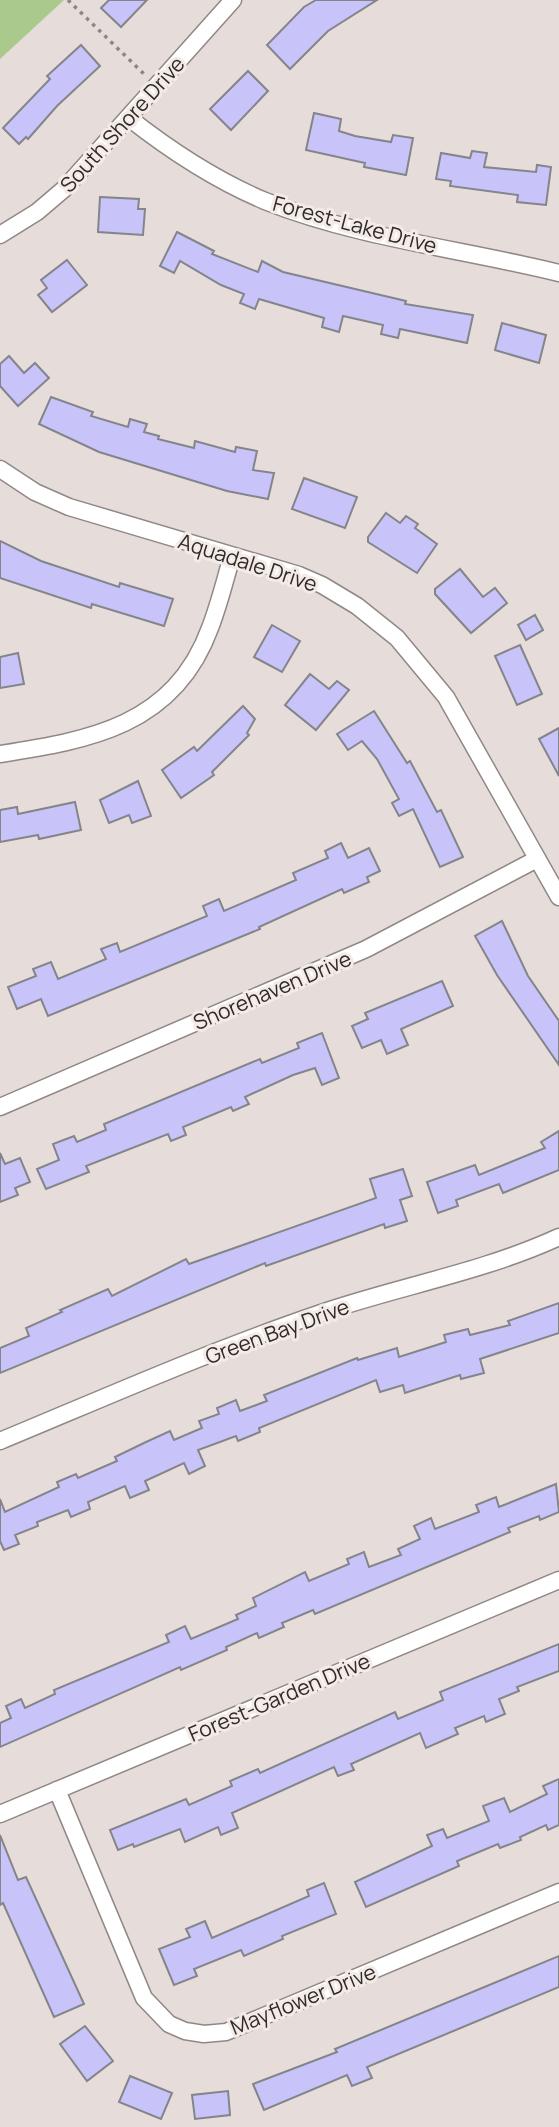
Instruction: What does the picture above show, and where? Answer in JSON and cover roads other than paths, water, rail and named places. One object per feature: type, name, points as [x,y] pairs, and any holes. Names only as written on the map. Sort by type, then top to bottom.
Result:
[{"type":"street","name":"South Shore Drive","points":[[0,235],[37,212],[64,190],[233,0]]},
{"type":"street","name":"Forest-Lake Drive","points":[[129,118],[190,163],[265,201],[345,225],[559,274]]},
{"type":"street","name":"Aquadale Drive","points":[[0,469],[35,492],[69,507],[299,575],[357,606],[397,638],[446,697],[559,897]]},
{"type":"street","points":[[0,754],[74,743],[104,734],[128,723],[164,696],[180,680],[203,643],[232,556]]},
{"type":"street","name":"Shorehaven Drive","points":[[0,1107],[366,949],[537,859]]},
{"type":"street","name":"Green Bay Drive","points":[[0,1441],[242,1340],[324,1311],[486,1265],[559,1237]]},
{"type":"street","name":"Forest-Garden Drive","points":[[0,1814],[559,1580]]},
{"type":"street","name":"Mayflower Drive","points":[[57,1790],[141,1991],[157,2014],[185,2031],[204,2034],[226,2032],[559,1892]]}]
